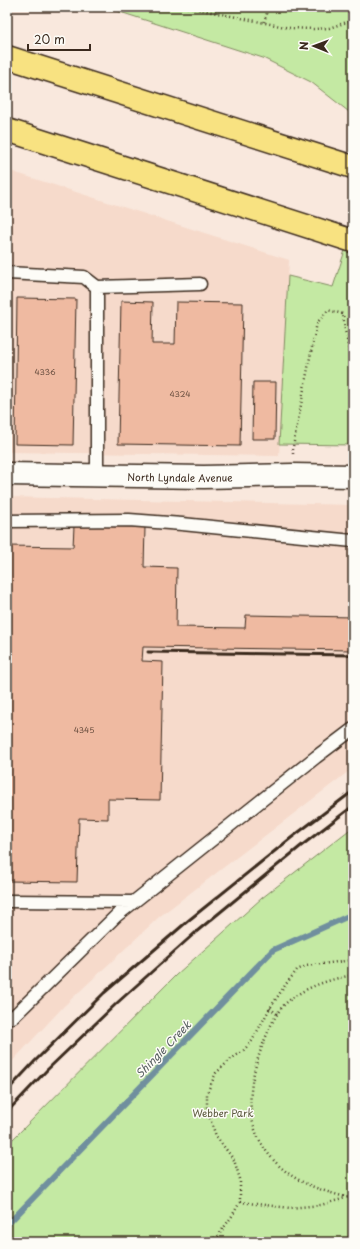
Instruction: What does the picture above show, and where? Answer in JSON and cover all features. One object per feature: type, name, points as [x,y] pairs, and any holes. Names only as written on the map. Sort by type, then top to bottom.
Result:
[{"type":"highway","points":[[7,57],[353,167]]},
{"type":"highway","points":[[7,130],[353,241]]},
{"type":"street","name":"North Lyndale Avenue","points":[[7,474],[204,477],[292,475],[353,476]]},
{"type":"lane","points":[[7,273],[84,277],[97,287],[200,284]]},
{"type":"lane","points":[[97,287],[97,476]]},
{"type":"lane","points":[[7,521],[129,520],[353,541]]},
{"type":"lane","points":[[7,1017],[13,1017],[116,916],[353,729]]},
{"type":"lane","points":[[7,901],[133,902]]},
{"type":"path","points":[[188,7],[204,9],[290,28],[329,28],[353,20]]},
{"type":"path","points":[[264,22],[269,7]]},
{"type":"path","points":[[292,475],[293,447],[317,323],[328,310],[344,314],[345,330],[353,370]]},
{"type":"path","points":[[207,1242],[218,1236],[240,1202],[240,1179],[234,1160],[216,1136],[208,1110],[207,1093],[216,1072],[243,1051],[252,1041],[270,1008],[297,970],[306,966],[353,960]]},
{"type":"path","points":[[348,1198],[309,1186],[281,1168],[266,1152],[256,1133],[251,1116],[250,1101],[252,1080],[259,1055],[277,1014],[286,1004],[314,986],[338,977],[353,975]]},
{"type":"path","points":[[270,1008],[277,1014]]},
{"type":"path","points":[[240,1202],[290,1208],[321,1205],[353,1198]]},
{"type":"shaded area","points":[[7,170],[289,260],[279,456],[7,452]]},
{"type":"shaded area","points":[[7,497],[353,505],[353,768],[159,917],[64,1006],[7,1067]]},
{"type":"green space","points":[[92,7],[353,7],[353,115],[311,82],[263,58],[117,11]]},
{"type":"green space","points":[[353,226],[353,445],[279,444],[288,276],[333,287]]},
{"type":"green space","name":"Webber Park","points":[[353,827],[353,1242],[7,1242],[7,1145],[176,975],[262,898]]},
{"type":"building","points":[[17,298],[76,299],[73,445],[15,444]]},
{"type":"building","points":[[121,301],[153,302],[152,344],[175,344],[176,302],[243,303],[240,446],[118,444]]},
{"type":"building","points":[[253,382],[276,382],[275,439],[252,439]]},
{"type":"building","points":[[74,526],[145,527],[144,567],[177,568],[176,627],[245,628],[246,615],[353,617],[353,650],[143,647],[142,661],[163,662],[160,800],[108,799],[108,819],[79,818],[77,882],[7,881],[7,546],[73,547]]},
{"type":"waterway","name":"Shingle Creek","points":[[7,1225],[273,950],[353,914]]},
{"type":"railway","points":[[148,652],[353,655]]},
{"type":"railway","points":[[7,1091],[35,1061],[104,993],[189,920],[291,838],[353,791]]},
{"type":"railway","points":[[7,1112],[47,1070],[117,1003],[196,932],[301,846],[353,806]]}]
